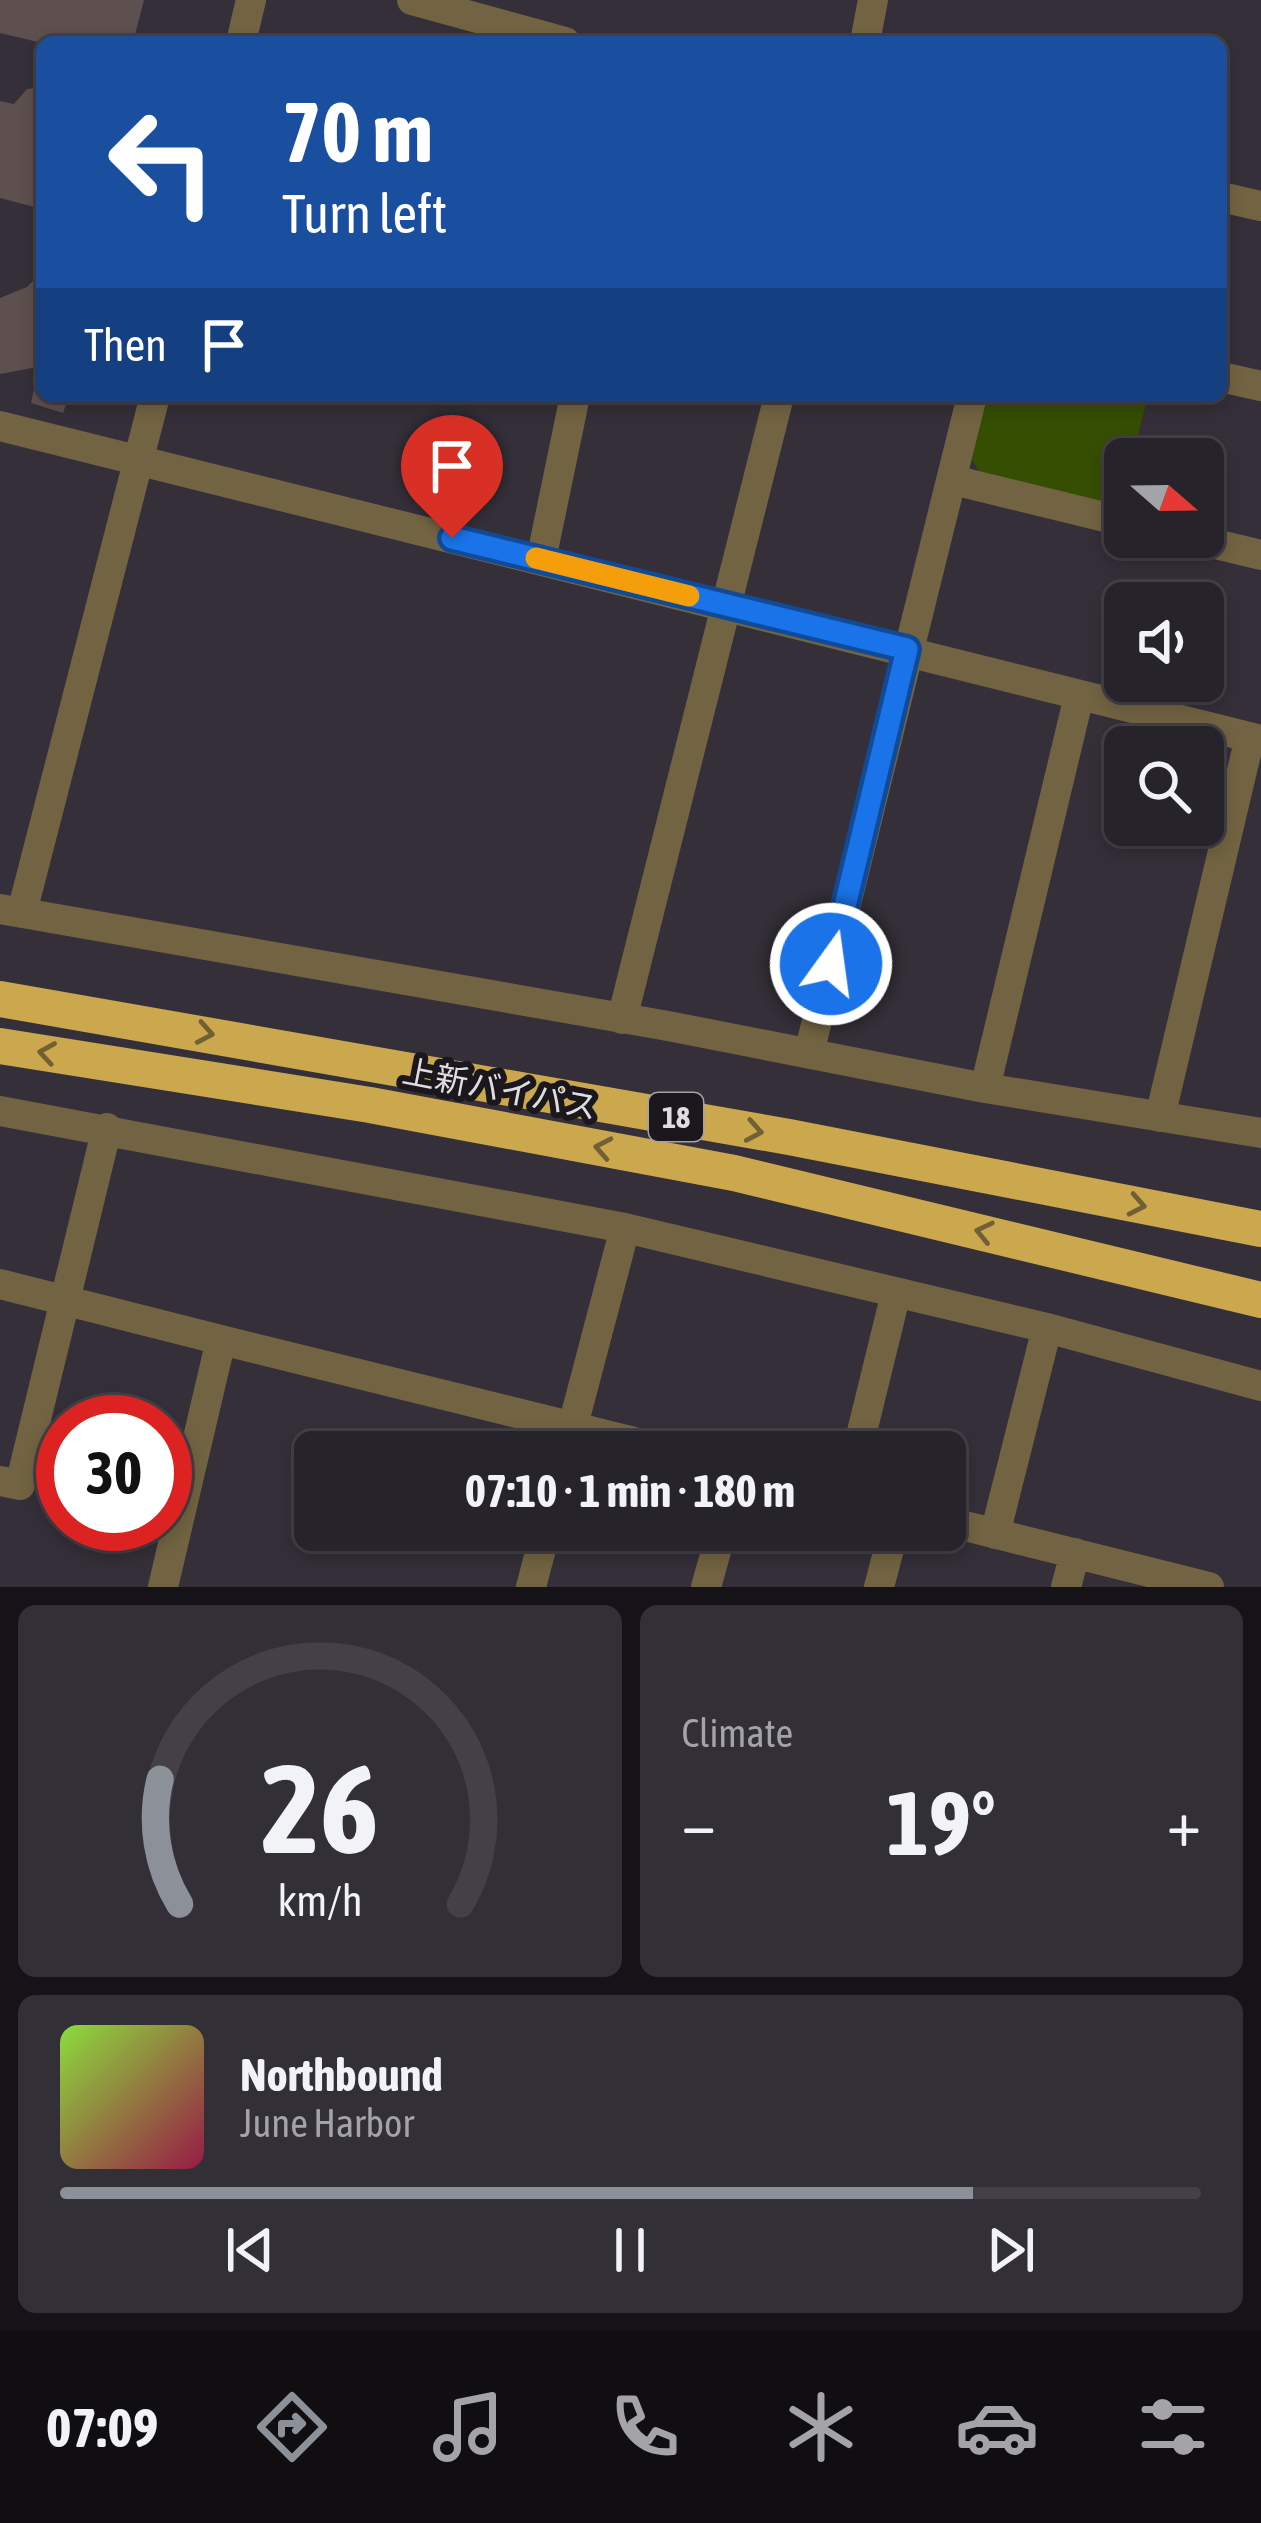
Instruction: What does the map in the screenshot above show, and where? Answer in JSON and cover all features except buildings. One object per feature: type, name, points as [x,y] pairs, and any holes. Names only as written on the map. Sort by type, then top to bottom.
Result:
[{"type":"highway","name":"上新バイパス","points":[[0,998],[789,1137],[1261,1229]]},
{"type":"highway","name":"上新バイパス","points":[[0,1046],[370,1105],[734,1173],[1261,1300]]},
{"type":"street","points":[[242,36],[251,0]]},
{"type":"street","points":[[412,0],[543,36]]},
{"type":"street","points":[[866,36],[873,0]]},
{"type":"street","points":[[1227,198],[1261,206]]},
{"type":"street","points":[[1227,378],[1261,386]]},
{"type":"street","points":[[154,402],[11,911],[985,1088],[1261,1133]]},
{"type":"street","points":[[541,560],[574,402]]},
{"type":"street","points":[[622,1019],[776,402]]},
{"type":"street","points":[[809,1053],[971,402]]},
{"type":"street","points":[[0,426],[1256,738],[1160,1117]]},
{"type":"street","points":[[953,480],[1104,517]]},
{"type":"street","points":[[1224,546],[1261,555]]},
{"type":"street","points":[[985,1088],[1078,696]]},
{"type":"street","points":[[0,1111],[625,1228],[1047,1328],[1261,1386]]},
{"type":"street","points":[[0,1480],[20,1486],[107,1128]]},
{"type":"street","points":[[572,1431],[625,1228]]},
{"type":"street","points":[[0,1284],[221,1340],[542,1431]]},
{"type":"street","points":[[862,1431],[896,1293]]},
{"type":"street","points":[[995,1534],[1047,1328]]},
{"type":"street","points":[[163,1587],[221,1340]]},
{"type":"street","points":[[966,1526],[1209,1587]]},
{"type":"street","points":[[531,1587],[540,1551]]},
{"type":"street","points":[[706,1587],[716,1551]]},
{"type":"street","points":[[879,1587],[888,1551]]},
{"type":"street","points":[[1066,1587],[1075,1553]]},
{"type":"green space","points":[[985,402],[1146,402],[1137,438],[1104,438],[1104,505],[980,473],[972,460]]},
{"type":"slow traffic","points":[[536,558],[689,596]]},
{"type":"route","points":[[452,538],[907,649],[831,964]]}]
